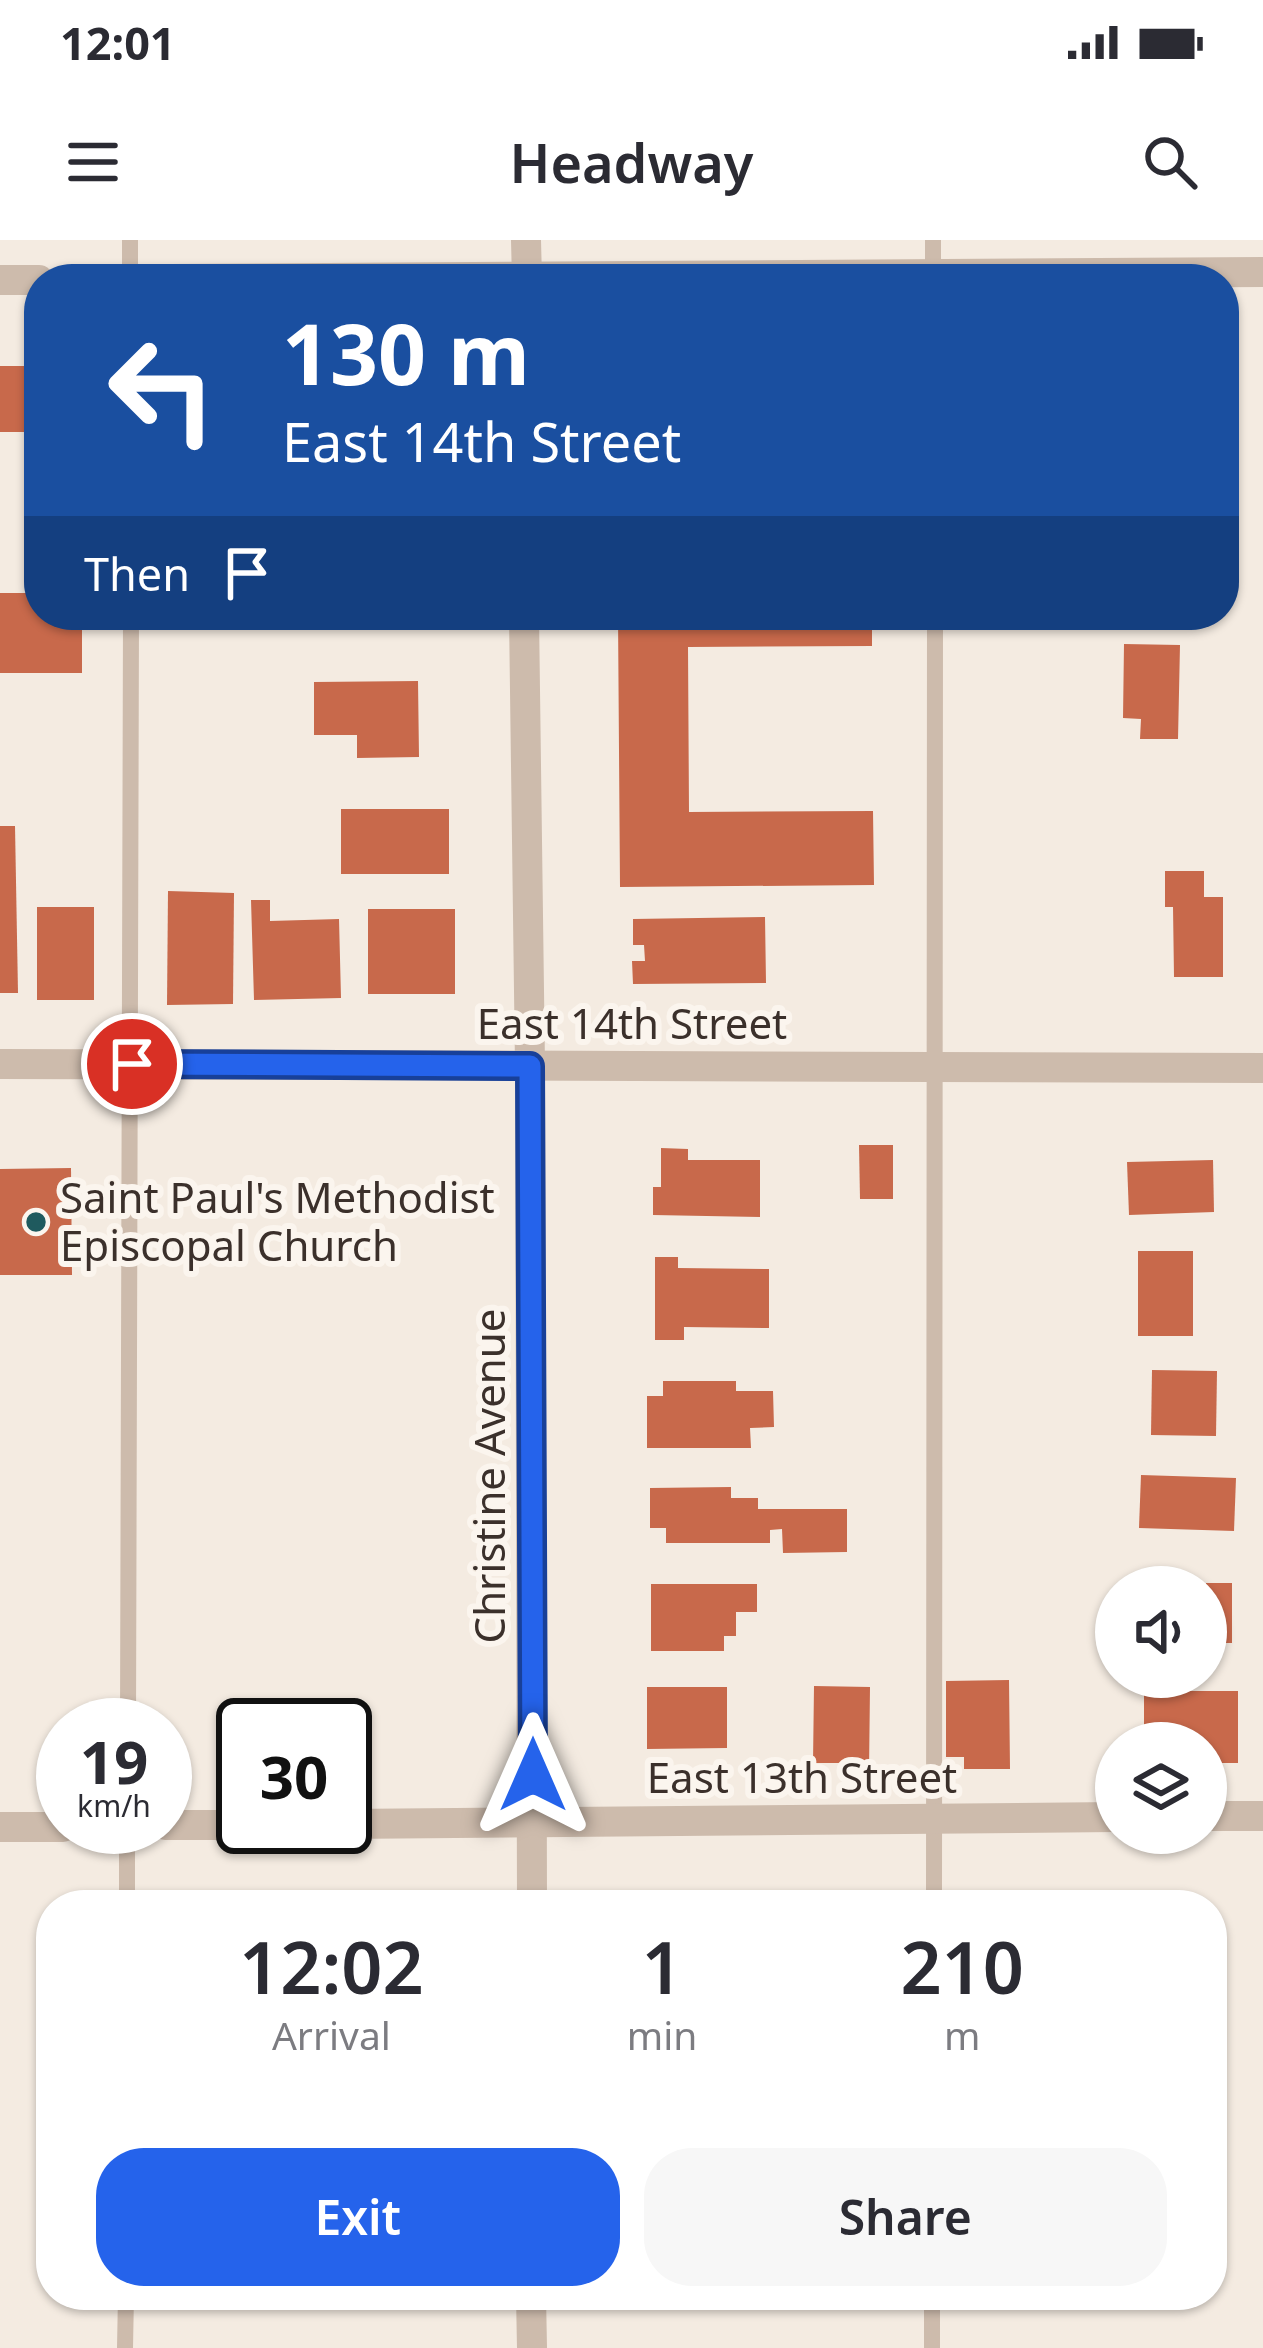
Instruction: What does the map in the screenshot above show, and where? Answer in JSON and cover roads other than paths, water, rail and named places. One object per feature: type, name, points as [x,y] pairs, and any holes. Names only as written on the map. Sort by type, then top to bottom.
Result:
[{"type":"street","name":"Christine Avenue","points":[[524,630],[532,1890]]},
{"type":"street","name":"East 14th Street","points":[[0,1064],[1263,1068]]},
{"type":"street","points":[[1227,1816],[1263,1816]]},
{"type":"street","name":"East 13th Street","points":[[372,1824],[1095,1817]]},
{"type":"street","points":[[0,1827],[36,1827]]},
{"type":"street","points":[[531,2310],[532,2348]]},
{"type":"lane","points":[[128,1698],[131,630]]},
{"type":"lane","points":[[934,1890],[935,630]]},
{"type":"lane","points":[[127,1854],[127,1890]]},
{"type":"lane","points":[[125,2310],[125,2348]]},
{"type":"lane","points":[[932,2310],[932,2348]]},
{"type":"place","name":"Saint Paul's Methodist Episcopal Church","points":[[36,1222]]}]
